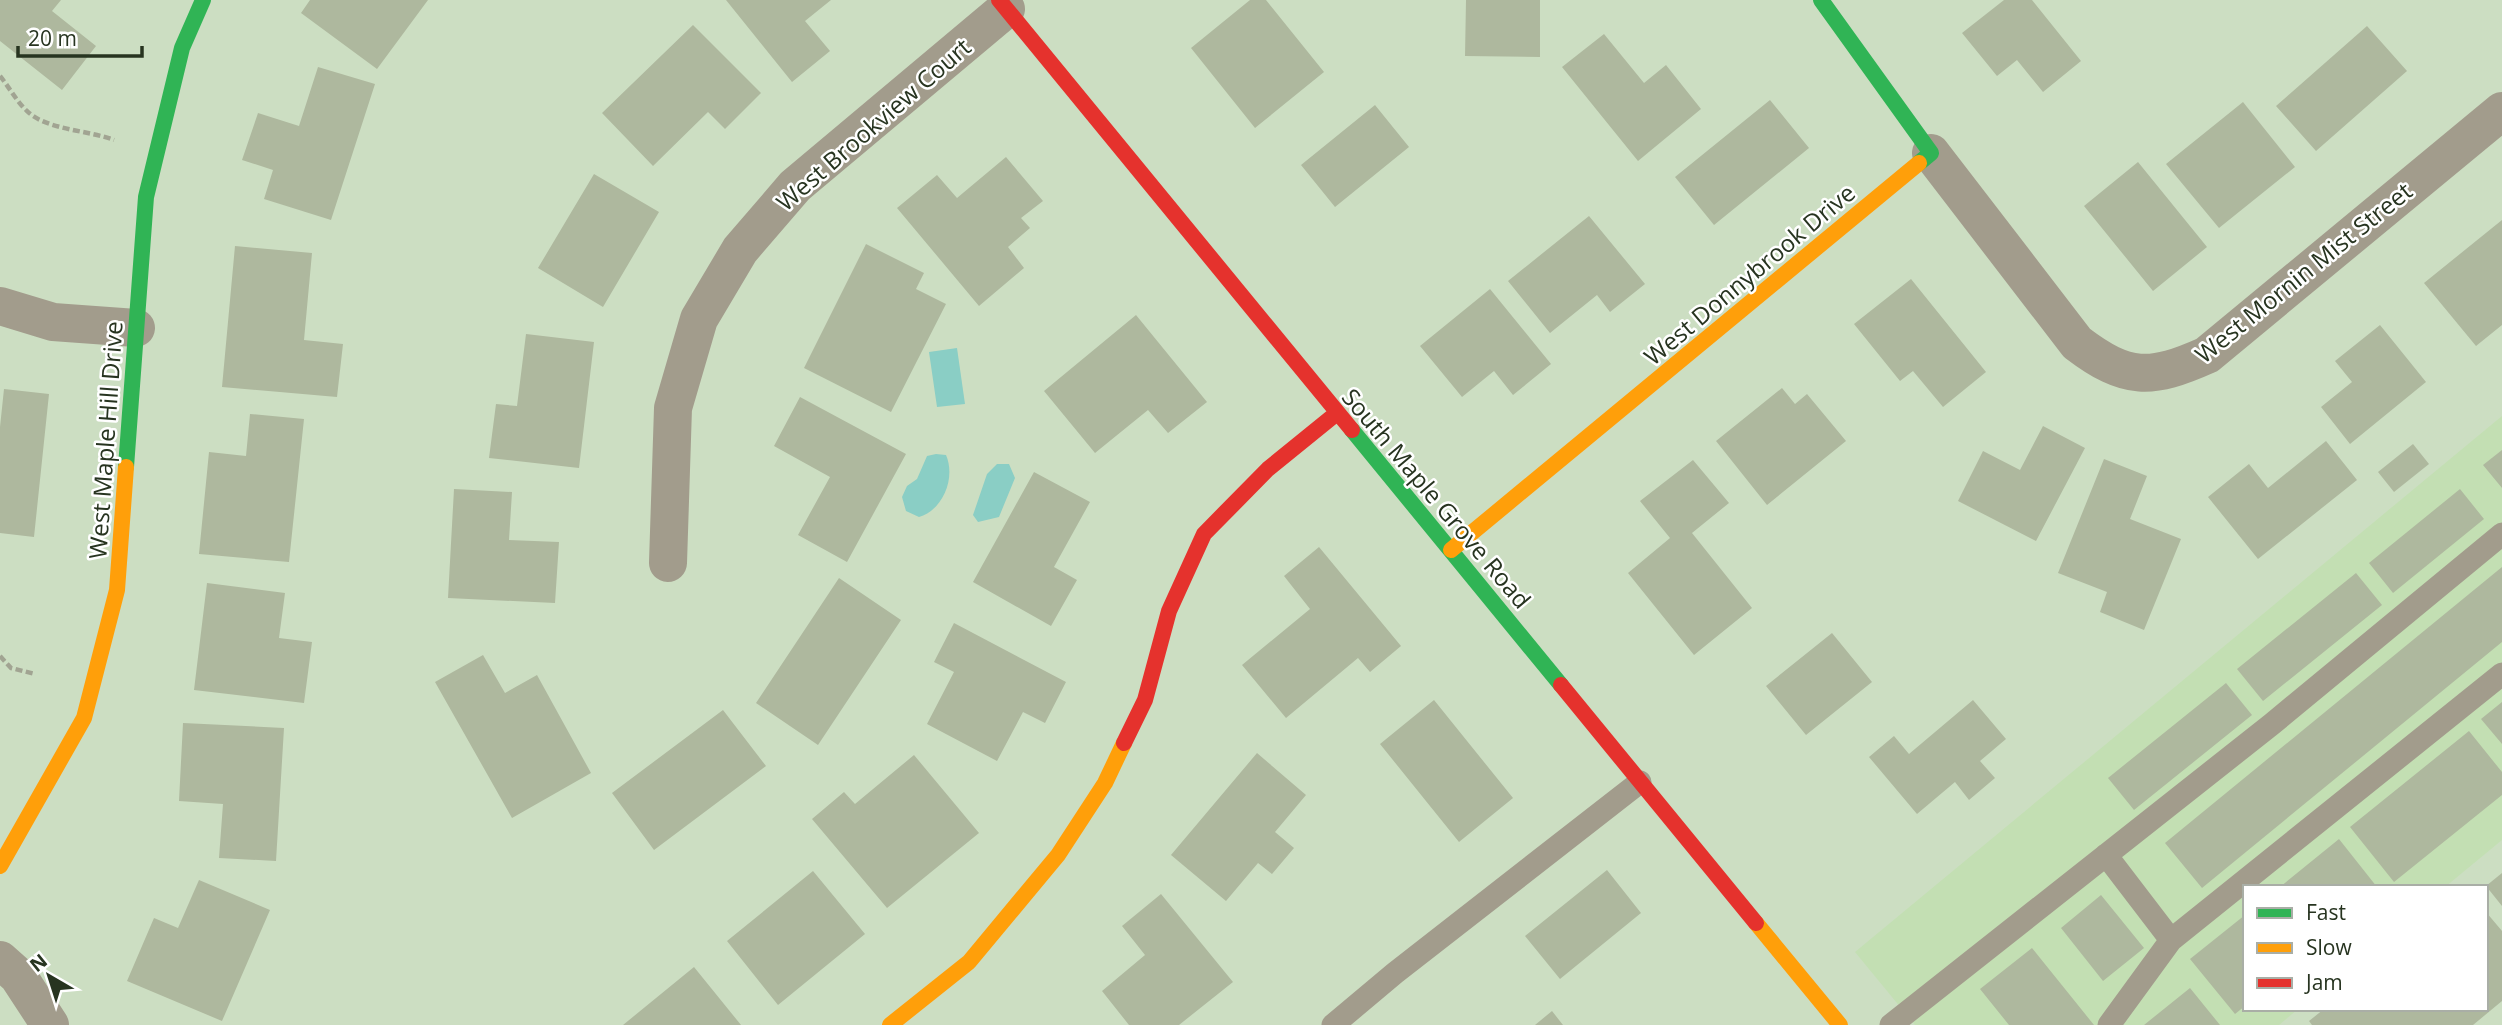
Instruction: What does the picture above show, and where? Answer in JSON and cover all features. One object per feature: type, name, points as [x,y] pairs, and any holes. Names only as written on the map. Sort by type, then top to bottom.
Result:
[{"type":"street","name":"West Maple Hill Drive","points":[[0,866],[84,718],[117,590],[146,197],[182,48],[203,0]]},
{"type":"street","points":[[1821,0],[1931,153]]},
{"type":"street","name":"South Maple Grove Road","points":[[1002,4],[1840,1025]]},
{"type":"street","name":"West Brookview Court","points":[[668,563],[673,408],[699,319],[740,250],[795,186],[1002,4]]},
{"type":"street","name":"West Mornin Mist Street","points":[[1931,153],[2077,343],[2104,364],[2136,373],[2170,371],[2207,355],[2502,111]]},
{"type":"street","name":"West Donnybrook Drive","points":[[1451,550],[1931,153]]},
{"type":"street","points":[[0,306],[53,322],[136,328]]},
{"type":"street","points":[[890,1025],[969,962],[1058,855],[1105,783],[1145,700],[1169,611],[1204,534],[1268,469],[1337,413]]},
{"type":"street","points":[[0,960],[18,976],[50,1025]]},
{"type":"lane","points":[[1891,1025],[2272,723],[2502,534]]},
{"type":"lane","points":[[2109,1025],[2171,940],[2502,674]]},
{"type":"lane","points":[[1333,1025],[1395,973],[1640,782]]},
{"type":"lane","points":[[2106,855],[2171,940]]},
{"type":"path","points":[[0,76],[26,111],[42,122],[91,131],[114,140]]},
{"type":"path","points":[[0,656],[11,668],[35,674]]},
{"type":"shaded area","points":[[2502,416],[2502,840],[2447,885],[2243,885],[2243,1011],[2296,1011],[2279,1025],[1915,1025],[1855,952]]},
{"type":"water","points":[[957,348],[965,404],[937,407],[929,352]]},
{"type":"water","points":[[946,455],[949,464],[948,483],[935,508],[919,517],[906,511],[902,497],[907,486],[917,479],[927,456]]},
{"type":"water","points":[[997,464],[1009,464],[1015,478],[999,517],[978,522],[973,515],[987,474]]},
{"type":"building","points":[[0,0],[61,0],[52,11],[96,46],[62,90],[0,41]]},
{"type":"building","points":[[310,0],[428,0],[377,69],[301,13]]},
{"type":"building","points":[[726,0],[831,0],[805,21],[830,51],[792,82]]},
{"type":"building","points":[[1250,0],[1266,0],[1324,72],[1255,128],[1191,48]]},
{"type":"building","points":[[1466,0],[1540,0],[1540,57],[1465,56]]},
{"type":"building","points":[[2004,0],[2032,0],[2081,61],[2043,92],[2017,60],[1997,76],[1962,33]]},
{"type":"building","points":[[693,25],[761,93],[725,129],[708,112],[653,166],[602,113]]},
{"type":"building","points":[[2367,26],[2407,71],[2316,151],[2276,106]]},
{"type":"building","points":[[1604,34],[1644,83],[1666,65],[1701,109],[1638,161],[1562,67]]},
{"type":"building","points":[[318,67],[375,84],[331,220],[264,199],[273,170],[242,160],[258,113],[299,126]]},
{"type":"building","points":[[1770,100],[1809,148],[1714,225],[1675,177]]},
{"type":"building","points":[[2243,102],[2295,167],[2219,228],[2166,164]]},
{"type":"building","points":[[1375,105],[1409,147],[1335,207],[1301,165]]},
{"type":"building","points":[[1006,157],[1043,201],[1021,218],[1030,228],[1008,247],[1024,268],[979,306],[897,208],[937,175],[957,198]]},
{"type":"building","points":[[2138,162],[2207,247],[2153,291],[2084,206]]},
{"type":"building","points":[[594,174],[659,212],[603,307],[538,268]]},
{"type":"building","points":[[1589,216],[1645,284],[1610,312],[1597,295],[1550,333],[1508,281]]},
{"type":"building","points":[[2502,220],[2502,325],[2476,346],[2424,283]]},
{"type":"building","points":[[866,244],[924,273],[916,289],[946,304],[891,412],[804,368]]},
{"type":"building","points":[[235,246],[312,253],[304,340],[343,344],[337,397],[222,387]]},
{"type":"building","points":[[1911,279],[1986,372],[1943,407],[1913,371],[1900,381],[1854,324]]},
{"type":"building","points":[[1490,289],[1551,364],[1513,395],[1494,371],[1462,397],[1420,346]]},
{"type":"building","points":[[1136,315],[1207,402],[1168,433],[1148,410],[1095,453],[1044,391]]},
{"type":"building","points":[[2380,325],[2426,382],[2350,444],[2321,407],[2352,382],[2335,361]]},
{"type":"building","points":[[526,334],[594,342],[579,468],[489,458],[496,404],[517,406]]},
{"type":"building","points":[[1782,388],[1795,404],[1807,394],[1846,441],[1767,505],[1716,441]]},
{"type":"building","points":[[4,389],[49,394],[34,537],[0,533],[0,427]]},
{"type":"building","points":[[800,397],[906,454],[847,562],[798,535],[830,477],[774,446]]},
{"type":"building","points":[[250,414],[304,419],[289,562],[199,554],[209,452],[246,456]]},
{"type":"building","points":[[2043,426],[2085,448],[2036,541],[1958,501],[1983,451],[2020,470]]},
{"type":"building","points":[[2326,441],[2357,480],[2258,559],[2208,497],[2249,464],[2268,488]]},
{"type":"building","points":[[2413,444],[2429,464],[2394,492],[2378,472]]},
{"type":"building","points":[[2502,450],[2502,488],[2483,465]]},
{"type":"building","points":[[2104,459],[2147,476],[2130,519],[2181,539],[2144,630],[2100,612],[2107,592],[2058,573]]},
{"type":"building","points":[[1693,460],[1729,503],[1692,533],[1752,608],[1694,655],[1628,573],[1670,538],[1640,501]]},
{"type":"building","points":[[1034,472],[1090,502],[1054,567],[1077,580],[1051,626],[973,582]]},
{"type":"building","points":[[454,489],[512,492],[509,540],[559,542],[555,603],[448,598]]},
{"type":"building","points":[[2460,489],[2484,519],[2393,593],[2369,563]]},
{"type":"building","points":[[1319,547],[1401,646],[1370,672],[1358,658],[1286,718],[1242,665],[1310,609],[1284,576]]},
{"type":"building","points":[[2502,567],[2502,642],[2202,888],[2165,843]]},
{"type":"building","points":[[2356,573],[2382,605],[2263,701],[2237,669]]},
{"type":"building","points":[[839,578],[901,620],[818,745],[756,703]]},
{"type":"building","points":[[207,583],[285,593],[279,638],[312,642],[304,703],[194,690]]},
{"type":"building","points":[[954,623],[1066,682],[1045,723],[1023,712],[997,761],[927,724],[954,672],[934,662]]},
{"type":"building","points":[[1832,633],[1872,682],[1806,735],[1766,686]]},
{"type":"building","points":[[483,655],[505,693],[537,675],[591,773],[512,818],[435,682]]},
{"type":"building","points":[[2226,683],[2252,715],[2134,810],[2108,778]]},
{"type":"building","points":[[1434,700],[1513,798],[1459,842],[1380,744]]},
{"type":"building","points":[[1973,700],[2006,739],[1980,761],[1995,778],[1969,800],[1955,782],[1917,814],[1869,757],[1894,736],[1909,754]]},
{"type":"building","points":[[2502,702],[2502,744],[2481,719]]},
{"type":"building","points":[[723,710],[766,766],[654,850],[612,793]]},
{"type":"building","points":[[183,723],[284,728],[276,861],[219,858],[223,804],[179,801]]},
{"type":"building","points":[[2469,731],[2502,772],[2502,795],[2394,882],[2350,827]]},
{"type":"building","points":[[1257,753],[1306,795],[1275,832],[1294,848],[1272,874],[1258,863],[1226,901],[1171,855]]},
{"type":"building","points":[[914,755],[979,833],[887,908],[812,819],[844,792],[855,804]]},
{"type":"building","points":[[2339,839],[2375,885],[2282,885]]},
{"type":"building","points":[[1607,870],[1641,913],[1560,979],[1525,936]]},
{"type":"building","points":[[813,871],[865,934],[778,1005],[727,941]]},
{"type":"building","points":[[2502,873],[2502,906],[2488,888],[2487,885]]},
{"type":"building","points":[[199,880],[270,910],[222,1021],[127,981],[154,918],[178,928]]},
{"type":"building","points":[[1161,894],[1233,982],[1179,1025],[1129,1025],[1102,991],[1145,955],[1122,926]]},
{"type":"building","points":[[2101,895],[2144,948],[2103,981],[2061,928]]},
{"type":"building","points":[[2488,914],[2502,931],[2502,1001],[2473,1025],[2312,1025],[2309,1021],[2322,1011],[2488,1011]]},
{"type":"building","points":[[2243,917],[2243,1008],[2235,1014],[2190,959]]},
{"type":"building","points":[[2032,948],[2094,1025],[2009,1025],[1980,989]]},
{"type":"building","points":[[694,967],[741,1025],[623,1025]]},
{"type":"building","points":[[2190,988],[2220,1025],[2144,1025]]},
{"type":"building","points":[[1552,1011],[1563,1025],[1535,1025]]},
{"type":"traffic: fast","points":[[126,467],[146,197],[182,48],[203,0]]},
{"type":"traffic: fast","points":[[1821,0],[1931,153],[1919,163]]},
{"type":"traffic: fast","points":[[1352,430],[1561,685]]},
{"type":"traffic: slow","points":[[1451,550],[1919,163]]},
{"type":"traffic: slow","points":[[0,866],[84,718],[117,590],[126,467]]},
{"type":"traffic: slow","points":[[890,1025],[969,962],[1058,855],[1105,783],[1124,743]]},
{"type":"traffic: slow","points":[[1756,923],[1840,1025]]},
{"type":"traffic: jam","points":[[999,0],[1352,430]]},
{"type":"traffic: jam","points":[[1124,743],[1145,700],[1169,611],[1204,534],[1268,469],[1337,413]]},
{"type":"traffic: jam","points":[[1561,685],[1756,923]]}]
